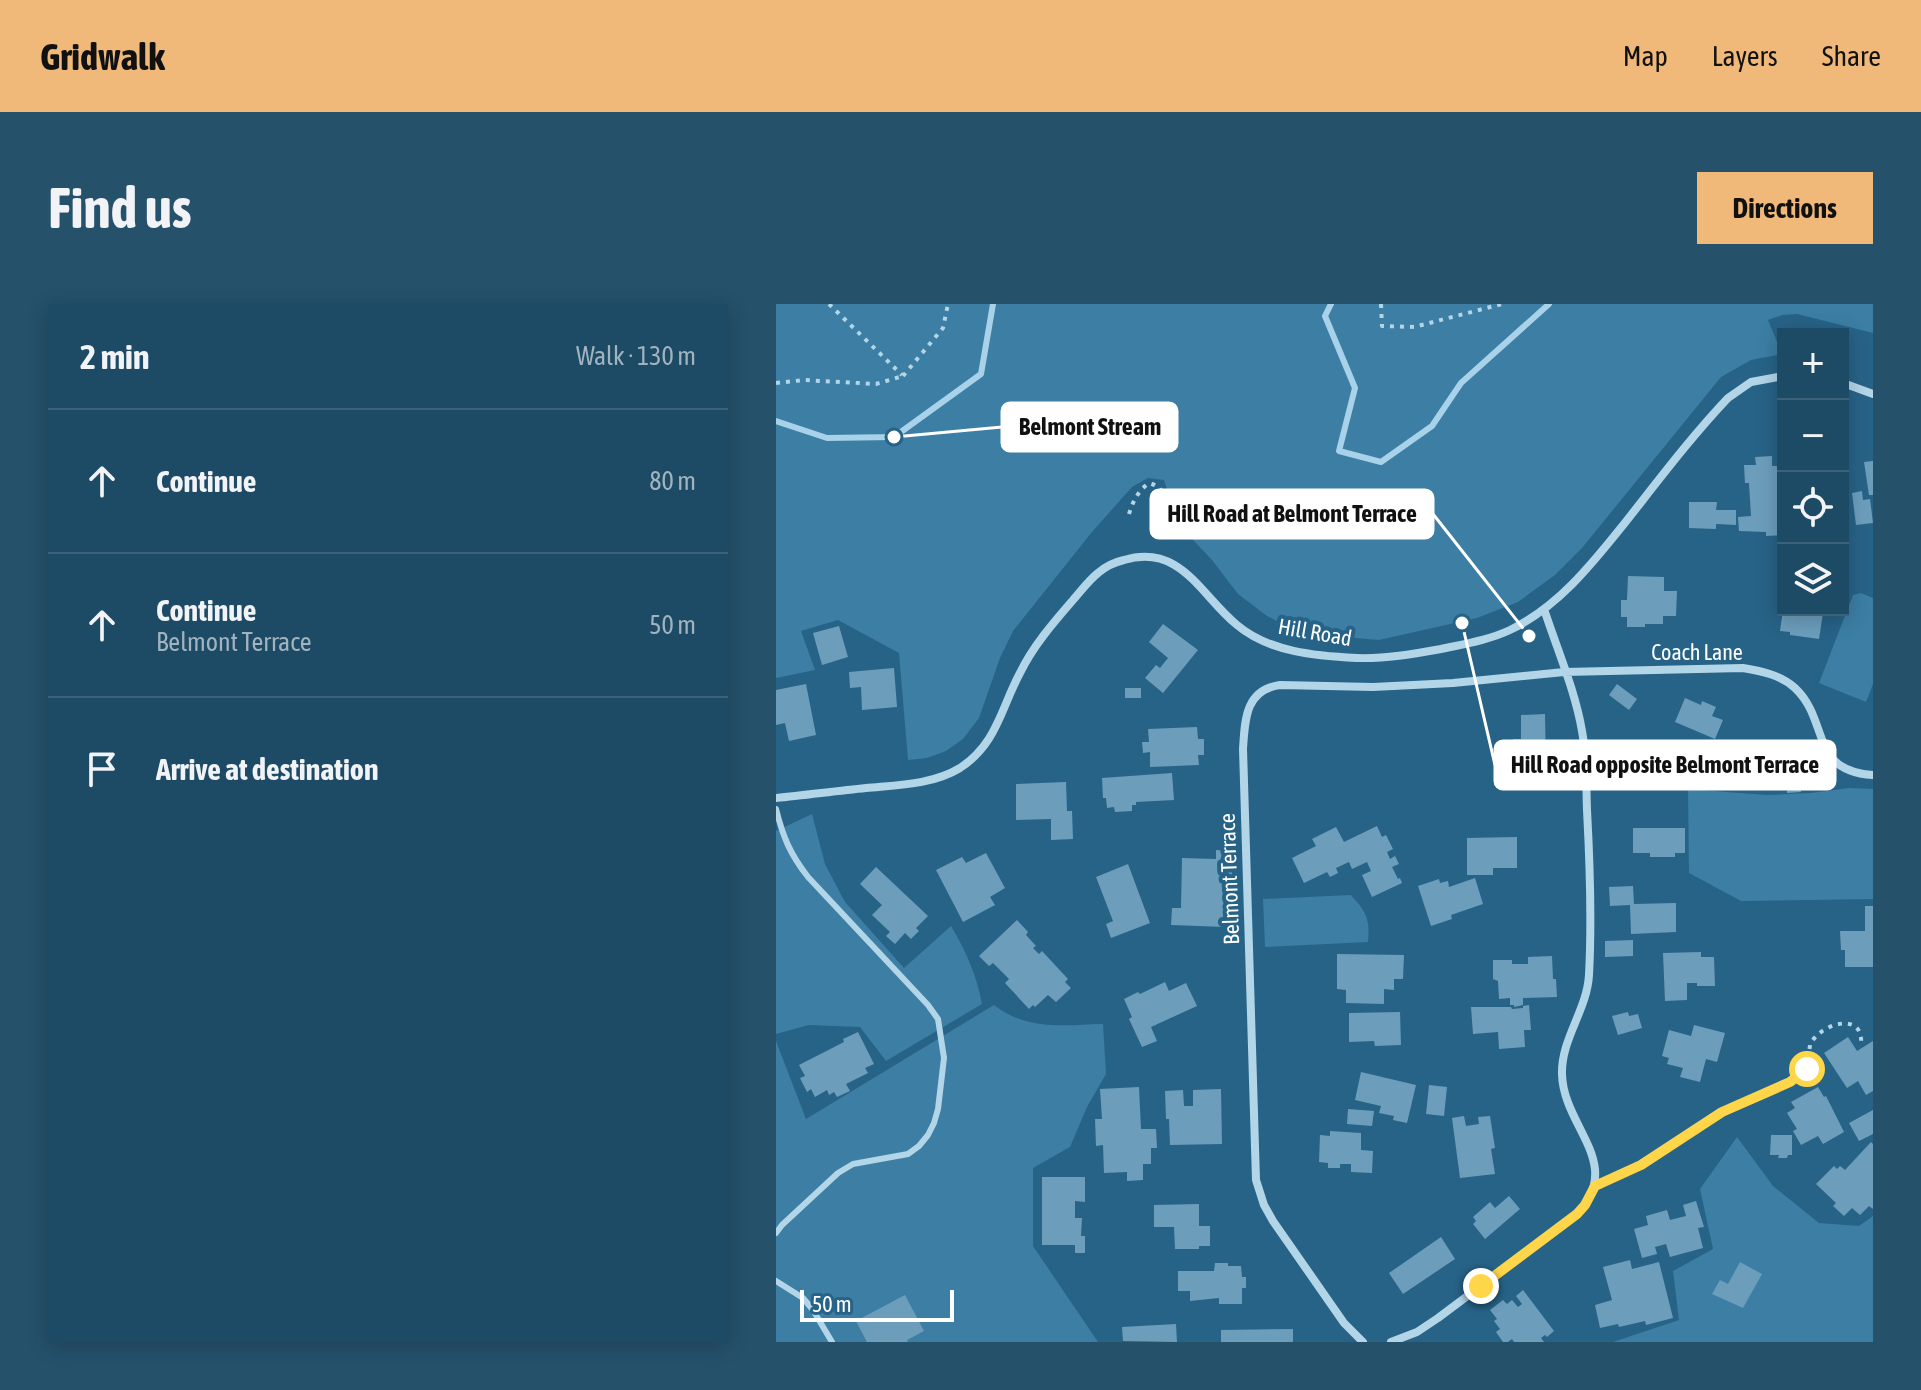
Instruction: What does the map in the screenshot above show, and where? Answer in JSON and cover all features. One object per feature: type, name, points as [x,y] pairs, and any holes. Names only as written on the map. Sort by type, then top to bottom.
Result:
[{"type":"street","name":"Hill Road","points":[[776,798],[927,781],[958,769],[981,749],[997,727],[1020,672],[1055,621],[1096,574],[1140,556],[1171,562],[1185,570],[1227,617],[1250,634],[1278,647],[1308,653],[1368,658],[1397,656],[1477,641],[1510,630],[1544,609],[1571,585],[1728,398],[1751,382],[1777,377]]},
{"type":"street","points":[[1849,385],[1873,394]]},
{"type":"street","points":[[1391,1342],[1417,1332],[1438,1318],[1577,1214],[1595,1186],[1594,1162],[1562,1081],[1564,1053],[1587,991],[1589,977],[1589,853],[1583,734],[1577,706],[1544,609]]},
{"type":"street","name":"Coach Lane","points":[[1564,672],[1743,668],[1771,674],[1794,687],[1803,697],[1834,761],[1856,774],[1873,775]]},
{"type":"street","name":"Belmont Terrace","points":[[1363,1342],[1344,1323],[1273,1221],[1256,1180],[1243,749],[1249,710],[1257,693],[1280,685],[1453,683],[1564,672]]},
{"type":"lane","points":[[776,809],[794,860],[938,1019],[944,1058],[934,1123],[919,1146],[908,1154],[853,1164],[838,1173],[776,1233]]},
{"type":"lane","points":[[1595,1186],[1641,1165],[1722,1112],[1790,1082],[1807,1069]]},
{"type":"lane","points":[[776,1281],[803,1298],[832,1342]]},
{"type":"path","points":[[829,304],[903,376]]},
{"type":"path","points":[[776,383],[804,380],[876,384],[903,376],[943,328],[948,304]]},
{"type":"path","points":[[1381,304],[1382,326],[1414,327],[1502,304]]},
{"type":"path","points":[[1129,514],[1142,488],[1149,483],[1155,484],[1165,496],[1167,522]]},
{"type":"path","points":[[1807,1069],[1810,1046],[1817,1036],[1835,1024],[1849,1024],[1856,1029],[1862,1038],[1861,1044]]},
{"type":"shaded area","points":[[776,304],[1873,304],[1873,333],[1797,314],[1768,320],[1777,342],[1777,355],[1751,360],[1721,377],[1582,548],[1555,575],[1518,602],[1477,618],[1379,640],[1294,630],[1267,616],[1238,594],[1178,524],[1164,480],[1148,478],[1132,487],[1092,532],[1013,631],[979,718],[963,739],[946,751],[927,758],[908,760],[899,653],[838,620],[801,631],[815,670],[776,678]]},
{"type":"shaded area","points":[[1861,593],[1873,598],[1873,684],[1866,702],[1819,683],[1845,616],[1849,616],[1853,595]]},
{"type":"shaded area","points":[[1688,789],[1766,795],[1873,789],[1873,899],[1741,901],[1689,873]]},
{"type":"shaded area","points":[[812,814],[825,864],[845,902],[904,968],[951,926],[977,984],[982,1004],[886,1061],[860,1027],[809,1025],[776,1034],[776,831]]},
{"type":"shaded area","points":[[1351,895],[1366,917],[1368,942],[1265,947],[1263,899]]},
{"type":"shaded area","points":[[994,1005],[1033,1023],[1103,1024],[1106,1074],[1087,1107],[1070,1147],[1033,1168],[1033,1246],[1098,1342],[776,1342],[776,1041],[806,1119]]},
{"type":"shaded area","points":[[1737,1137],[1773,1186],[1819,1223],[1859,1226],[1873,1216],[1873,1342],[1613,1342],[1679,1320],[1673,1271],[1713,1249],[1700,1189]]},
{"type":"building","points":[[1772,456],[1772,466],[1777,466],[1777,535],[1739,531],[1738,517],[1751,516],[1749,483],[1745,483],[1744,465],[1756,465],[1755,457]]},
{"type":"building","points":[[1873,461],[1873,495],[1869,495],[1864,462]]},
{"type":"building","points":[[1862,491],[1863,500],[1870,499],[1873,523],[1856,525],[1852,493]]},
{"type":"building","points":[[1689,502],[1717,502],[1716,510],[1736,510],[1736,525],[1716,524],[1716,529],[1689,528]]},
{"type":"building","points":[[1628,576],[1664,577],[1664,591],[1677,591],[1676,616],[1663,616],[1663,624],[1627,627],[1627,617],[1621,617],[1621,600],[1627,600]]},
{"type":"building","points":[[1782,616],[1823,616],[1819,639],[1780,631]]},
{"type":"building","points":[[1163,624],[1198,650],[1163,693],[1145,678],[1156,665],[1160,668],[1168,658],[1149,642]]},
{"type":"building","points":[[839,626],[848,657],[822,665],[813,633]]},
{"type":"building","points":[[894,668],[897,707],[862,710],[861,687],[850,688],[849,672]]},
{"type":"building","points":[[806,684],[816,735],[789,741],[785,723],[776,725],[776,690]]},
{"type":"building","points":[[1617,684],[1637,699],[1629,710],[1609,695]]},
{"type":"building","points":[[1125,688],[1141,688],[1141,698],[1125,698]]},
{"type":"building","points":[[1685,698],[1716,707],[1712,716],[1723,720],[1715,739],[1675,722]]},
{"type":"building","points":[[1545,714],[1546,771],[1514,772],[1513,739],[1521,739],[1521,715]]},
{"type":"building","points":[[1197,727],[1198,739],[1204,739],[1204,755],[1198,755],[1199,765],[1150,767],[1150,752],[1143,753],[1142,742],[1149,742],[1148,729]]},
{"type":"building","points":[[1784,746],[1784,755],[1810,752],[1813,783],[1800,784],[1801,792],[1787,793],[1787,788],[1766,790],[1763,748]]},
{"type":"building","points":[[1172,773],[1174,800],[1136,802],[1132,805],[1132,811],[1115,812],[1114,807],[1107,808],[1102,778]]},
{"type":"building","points":[[1066,782],[1067,811],[1072,811],[1073,839],[1051,840],[1051,819],[1016,820],[1016,784]]},
{"type":"building","points":[[1377,826],[1393,849],[1387,852],[1390,859],[1395,856],[1399,864],[1392,867],[1402,883],[1372,897],[1362,875],[1371,871],[1367,862],[1352,869],[1349,862],[1336,868],[1338,873],[1330,877],[1327,872],[1304,883],[1292,858],[1316,846],[1312,839],[1336,827],[1344,842]]},
{"type":"building","points":[[1633,828],[1685,828],[1685,853],[1675,853],[1675,857],[1650,857],[1650,853],[1633,853]]},
{"type":"building","points":[[1517,837],[1517,868],[1493,868],[1493,875],[1467,875],[1467,838]]},
{"type":"building","points":[[1216,850],[1232,851],[1232,876],[1224,875],[1226,927],[1171,925],[1172,908],[1181,908],[1182,858],[1216,859]]},
{"type":"building","points":[[986,853],[1005,888],[990,897],[995,905],[963,922],[936,870],[962,857],[966,863]]},
{"type":"building","points":[[1128,864],[1150,923],[1111,938],[1106,924],[1113,921],[1096,877]]},
{"type":"building","points":[[876,867],[928,916],[916,928],[919,931],[911,939],[905,933],[895,944],[886,936],[890,932],[872,915],[882,905],[860,884]]},
{"type":"building","points":[[1475,878],[1483,904],[1431,926],[1418,886],[1439,879],[1440,883],[1448,881],[1449,887]]},
{"type":"building","points":[[1633,886],[1634,904],[1676,903],[1676,932],[1631,934],[1630,905],[1610,906],[1609,887]]},
{"type":"building","points":[[1865,906],[1873,906],[1873,967],[1845,967],[1840,931],[1865,931]]},
{"type":"building","points":[[1017,920],[1036,946],[1033,948],[1039,954],[1042,951],[1068,979],[1065,982],[1071,988],[1056,1002],[1048,995],[1029,1009],[1005,983],[1009,979],[993,963],[989,966],[979,956]]},
{"type":"building","points":[[1633,940],[1633,956],[1605,957],[1605,941]]},
{"type":"building","points":[[1701,952],[1701,957],[1714,957],[1715,986],[1687,983],[1687,1000],[1665,1001],[1663,953]]},
{"type":"building","points":[[1337,954],[1404,955],[1403,979],[1394,979],[1394,990],[1384,989],[1384,1004],[1346,1003],[1346,990],[1337,989]]},
{"type":"building","points":[[1552,956],[1557,997],[1523,998],[1523,1005],[1514,1007],[1510,1005],[1510,998],[1499,999],[1498,981],[1493,979],[1493,960],[1528,964],[1528,957]]},
{"type":"building","points":[[1165,982],[1169,991],[1186,983],[1197,1006],[1151,1027],[1157,1041],[1142,1047],[1124,999]]},
{"type":"building","points":[[1529,1005],[1531,1030],[1524,1030],[1525,1047],[1499,1049],[1498,1032],[1473,1034],[1471,1007],[1512,1009]]},
{"type":"building","points":[[1400,1012],[1401,1045],[1375,1046],[1374,1041],[1349,1042],[1349,1013]]},
{"type":"building","points":[[1628,1012],[1629,1016],[1638,1014],[1642,1028],[1618,1035],[1612,1016]]},
{"type":"building","points":[[1694,1025],[1725,1033],[1717,1062],[1706,1059],[1700,1082],[1680,1077],[1683,1068],[1667,1064],[1669,1058],[1662,1056],[1669,1030],[1691,1036]]},
{"type":"building","points":[[858,1032],[874,1064],[865,1068],[868,1073],[846,1084],[850,1091],[837,1097],[834,1092],[829,1095],[827,1090],[815,1097],[811,1089],[807,1092],[800,1078],[805,1076],[799,1065]]},
{"type":"building","points":[[1848,1037],[1857,1051],[1873,1041],[1873,1091],[1866,1095],[1858,1081],[1847,1088],[1824,1053]]},
{"type":"building","points":[[1361,1072],[1416,1085],[1407,1123],[1379,1113],[1381,1106],[1355,1100]]},
{"type":"building","points":[[1429,1085],[1447,1087],[1444,1116],[1426,1114]]},
{"type":"building","points":[[1139,1087],[1141,1129],[1156,1129],[1157,1148],[1151,1148],[1151,1164],[1143,1164],[1143,1180],[1127,1181],[1127,1172],[1104,1173],[1103,1145],[1096,1146],[1095,1119],[1102,1119],[1100,1089]]},
{"type":"building","points":[[1818,1087],[1826,1096],[1844,1132],[1823,1144],[1818,1136],[1801,1145],[1793,1131],[1797,1129],[1787,1113],[1795,1108],[1791,1102]]},
{"type":"building","points":[[1221,1089],[1222,1144],[1170,1145],[1165,1091],[1183,1090],[1184,1106],[1193,1106],[1193,1090]]},
{"type":"building","points":[[1348,1109],[1374,1111],[1372,1126],[1347,1124]]},
{"type":"building","points":[[1873,1110],[1873,1134],[1859,1141],[1849,1123]]},
{"type":"building","points":[[1464,1116],[1466,1126],[1479,1124],[1478,1117],[1490,1116],[1495,1174],[1460,1178],[1452,1118]]},
{"type":"building","points":[[1330,1131],[1361,1133],[1361,1150],[1373,1151],[1372,1173],[1351,1172],[1351,1164],[1328,1168],[1328,1163],[1319,1162],[1320,1135],[1330,1136]]},
{"type":"building","points":[[1771,1135],[1792,1135],[1792,1155],[1778,1158],[1779,1155],[1770,1155]]},
{"type":"building","points":[[1871,1142],[1873,1209],[1869,1206],[1860,1215],[1852,1208],[1844,1216],[1833,1206],[1836,1203],[1816,1184],[1834,1166],[1845,1170]]},
{"type":"building","points":[[1042,1177],[1085,1177],[1085,1202],[1075,1201],[1075,1218],[1082,1218],[1081,1236],[1085,1236],[1085,1253],[1075,1253],[1075,1245],[1042,1245]]},
{"type":"building","points":[[1509,1196],[1520,1209],[1485,1239],[1473,1224],[1476,1221],[1473,1217],[1490,1202],[1495,1208]]},
{"type":"building","points":[[1696,1201],[1704,1227],[1698,1228],[1703,1248],[1670,1257],[1666,1244],[1655,1247],[1657,1254],[1642,1258],[1634,1229],[1648,1225],[1646,1216],[1667,1210],[1670,1220],[1686,1216],[1683,1205]]},
{"type":"building","points":[[1199,1204],[1199,1226],[1210,1226],[1210,1246],[1175,1249],[1174,1227],[1154,1227],[1154,1205]]},
{"type":"building","points":[[1441,1237],[1455,1259],[1403,1294],[1389,1273]]},
{"type":"building","points":[[1630,1260],[1632,1269],[1659,1262],[1673,1318],[1646,1325],[1645,1321],[1600,1328],[1595,1305],[1612,1300],[1603,1267]]},
{"type":"building","points":[[1740,1262],[1762,1274],[1743,1308],[1712,1294],[1720,1280],[1728,1284]]},
{"type":"building","points":[[1215,1263],[1241,1266],[1242,1277],[1246,1277],[1242,1304],[1219,1304],[1219,1298],[1190,1301],[1190,1291],[1178,1291],[1178,1271],[1214,1271]]},
{"type":"building","points":[[1523,1290],[1554,1331],[1541,1338],[1544,1342],[1514,1342],[1512,1339],[1503,1342],[1496,1332],[1500,1329],[1490,1310],[1503,1300],[1507,1304],[1512,1300],[1518,1307],[1522,1304],[1516,1296]]},
{"type":"building","points":[[905,1295],[924,1331],[908,1342],[867,1342],[856,1321]]},
{"type":"building","points":[[1176,1324],[1177,1342],[1123,1341],[1122,1327]]},
{"type":"building","points":[[1293,1329],[1293,1342],[1221,1342],[1221,1330]]},
{"type":"waterway","points":[[776,421],[827,438],[894,437],[981,374],[993,304]]},
{"type":"waterway","points":[[1331,304],[1325,316],[1355,388],[1339,451],[1381,462],[1432,426],[1461,383],[1549,304]]},
{"type":"place","name":"Belmont Stream","points":[[894,437]]},
{"type":"place","name":"Hill Road opposite Belmont Terrace","points":[[1462,623]]},
{"type":"place","name":"Hill Road at Belmont Terrace","points":[[1529,636]]},
{"type":"route","points":[[1481,1286],[1577,1214],[1595,1186],[1641,1165],[1722,1112],[1790,1082],[1807,1069]]}]
